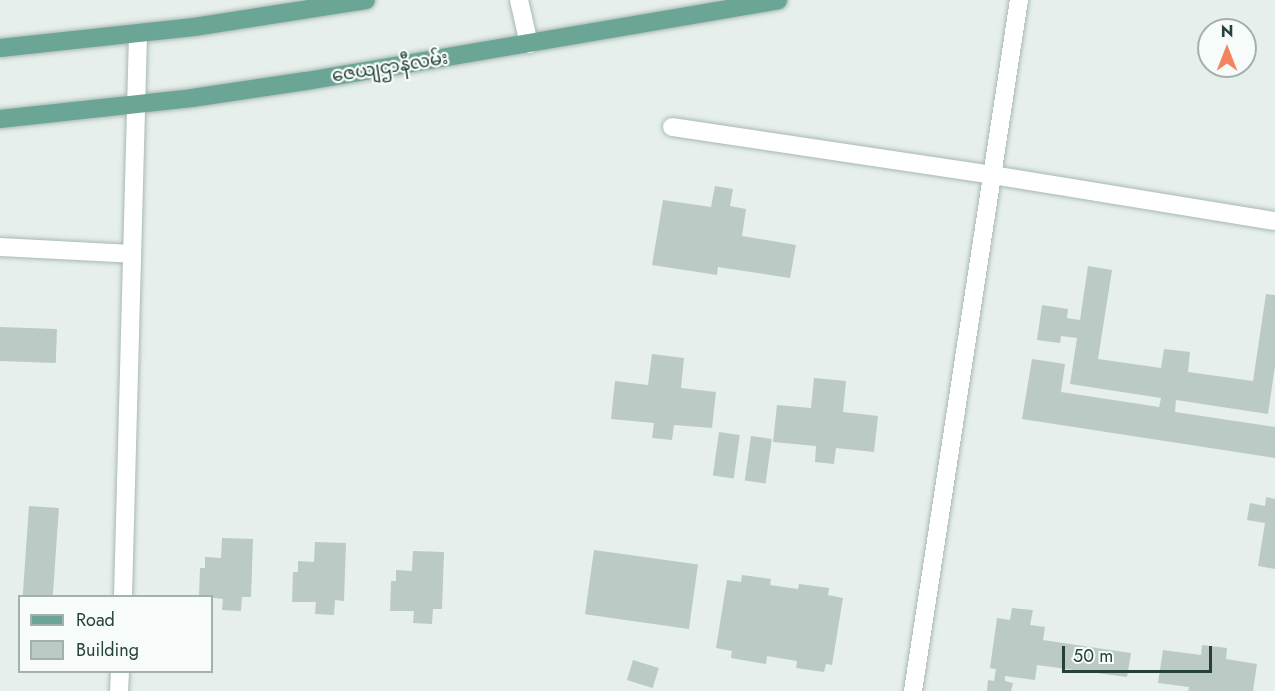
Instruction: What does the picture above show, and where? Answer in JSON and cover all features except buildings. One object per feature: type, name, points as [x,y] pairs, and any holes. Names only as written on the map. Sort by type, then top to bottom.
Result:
[{"type":"main road","points":[[0,48],[138,33],[366,0]]},
{"type":"main road","name":"ဇေယျဌာနီလမ်း","points":[[0,119],[138,104],[295,83],[778,0]]},
{"type":"street","points":[[519,0],[529,44]]},
{"type":"street","points":[[913,691],[1019,0]]},
{"type":"street","points":[[123,595],[138,104],[138,33]]},
{"type":"street","points":[[672,127],[993,175],[1275,221]]},
{"type":"street","points":[[0,247],[132,254]]},
{"type":"street","points":[[119,691],[120,673]]}]
